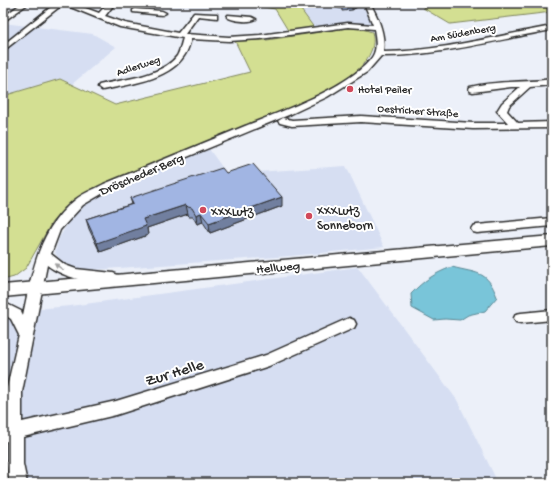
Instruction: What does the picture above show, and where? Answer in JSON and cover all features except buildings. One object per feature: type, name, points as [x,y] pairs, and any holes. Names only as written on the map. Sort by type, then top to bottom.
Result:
[{"type":"street","points":[[3,20],[26,3]]},
{"type":"street","points":[[3,49],[60,3]]},
{"type":"street","points":[[66,3],[124,25],[153,19]]},
{"type":"street","points":[[100,17],[112,3]]},
{"type":"street","points":[[368,3],[380,44],[378,54]]},
{"type":"street","points":[[135,11],[184,36],[218,39],[248,26],[348,25],[376,27]]},
{"type":"street","points":[[184,36],[196,14],[214,16]]},
{"type":"street","points":[[231,17],[248,26]]},
{"type":"street","name":"Am Südenberg","points":[[378,54],[406,54],[440,49],[552,28]]},
{"type":"street","name":"Adlerweg","points":[[102,87],[148,76],[164,70],[180,57],[184,36]]},
{"type":"street","name":"Dröscheder Berg","points":[[18,483],[8,433],[14,392],[38,274],[51,235],[64,216],[79,202],[93,193],[119,181],[317,100],[360,73],[372,63],[378,54]]},
{"type":"street","points":[[473,89],[511,84],[527,85],[552,82]]},
{"type":"street","points":[[515,125],[502,111],[502,109],[527,85]]},
{"type":"street","name":"Oestricher Straße","points":[[283,121],[292,123],[362,119],[473,126],[552,126]]},
{"type":"street","points":[[477,229],[552,222]]},
{"type":"street","name":"Hellweg","points":[[3,291],[552,240]]},
{"type":"street","points":[[44,255],[65,271],[78,275],[124,279]]},
{"type":"street","points":[[3,307],[16,315],[25,334]]},
{"type":"street","points":[[521,318],[552,315]]},
{"type":"street","name":"Zur Helle","points":[[8,433],[116,408],[269,360],[349,324]]},
{"type":"shaded area","points":[[296,3],[367,3],[375,26],[315,29]]},
{"type":"shaded area","points":[[3,23],[93,34],[116,47],[71,85],[60,79],[3,96]]},
{"type":"shaded area","points":[[209,149],[227,174],[346,166],[384,247],[291,256],[91,270],[73,268],[62,262],[55,253],[59,238],[75,212],[92,198]]},
{"type":"shaded area","points":[[358,267],[457,400],[498,483],[3,483],[3,312],[70,306]]},
{"type":"green space","points":[[265,3],[296,3],[315,29],[289,32],[275,9],[263,7]]},
{"type":"green space","points":[[460,3],[552,3],[552,12],[450,24],[423,8],[431,5]]},
{"type":"green space","points":[[347,28],[359,28],[372,32],[373,46],[367,59],[344,81],[300,104],[100,185],[68,205],[52,222],[26,268],[14,277],[3,280],[3,96],[60,79],[115,105],[250,72],[235,41],[267,40]]},
{"type":"water","points":[[452,267],[480,274],[489,282],[497,297],[485,311],[468,315],[460,320],[434,320],[412,308],[411,294],[425,281]]},
{"type":"place","name":"Hotel Peiler","points":[[350,89]]},
{"type":"place","name":"XXXLutz","points":[[203,210]]},
{"type":"place","name":"XXXLutz Sonneborn","points":[[309,216]]}]
